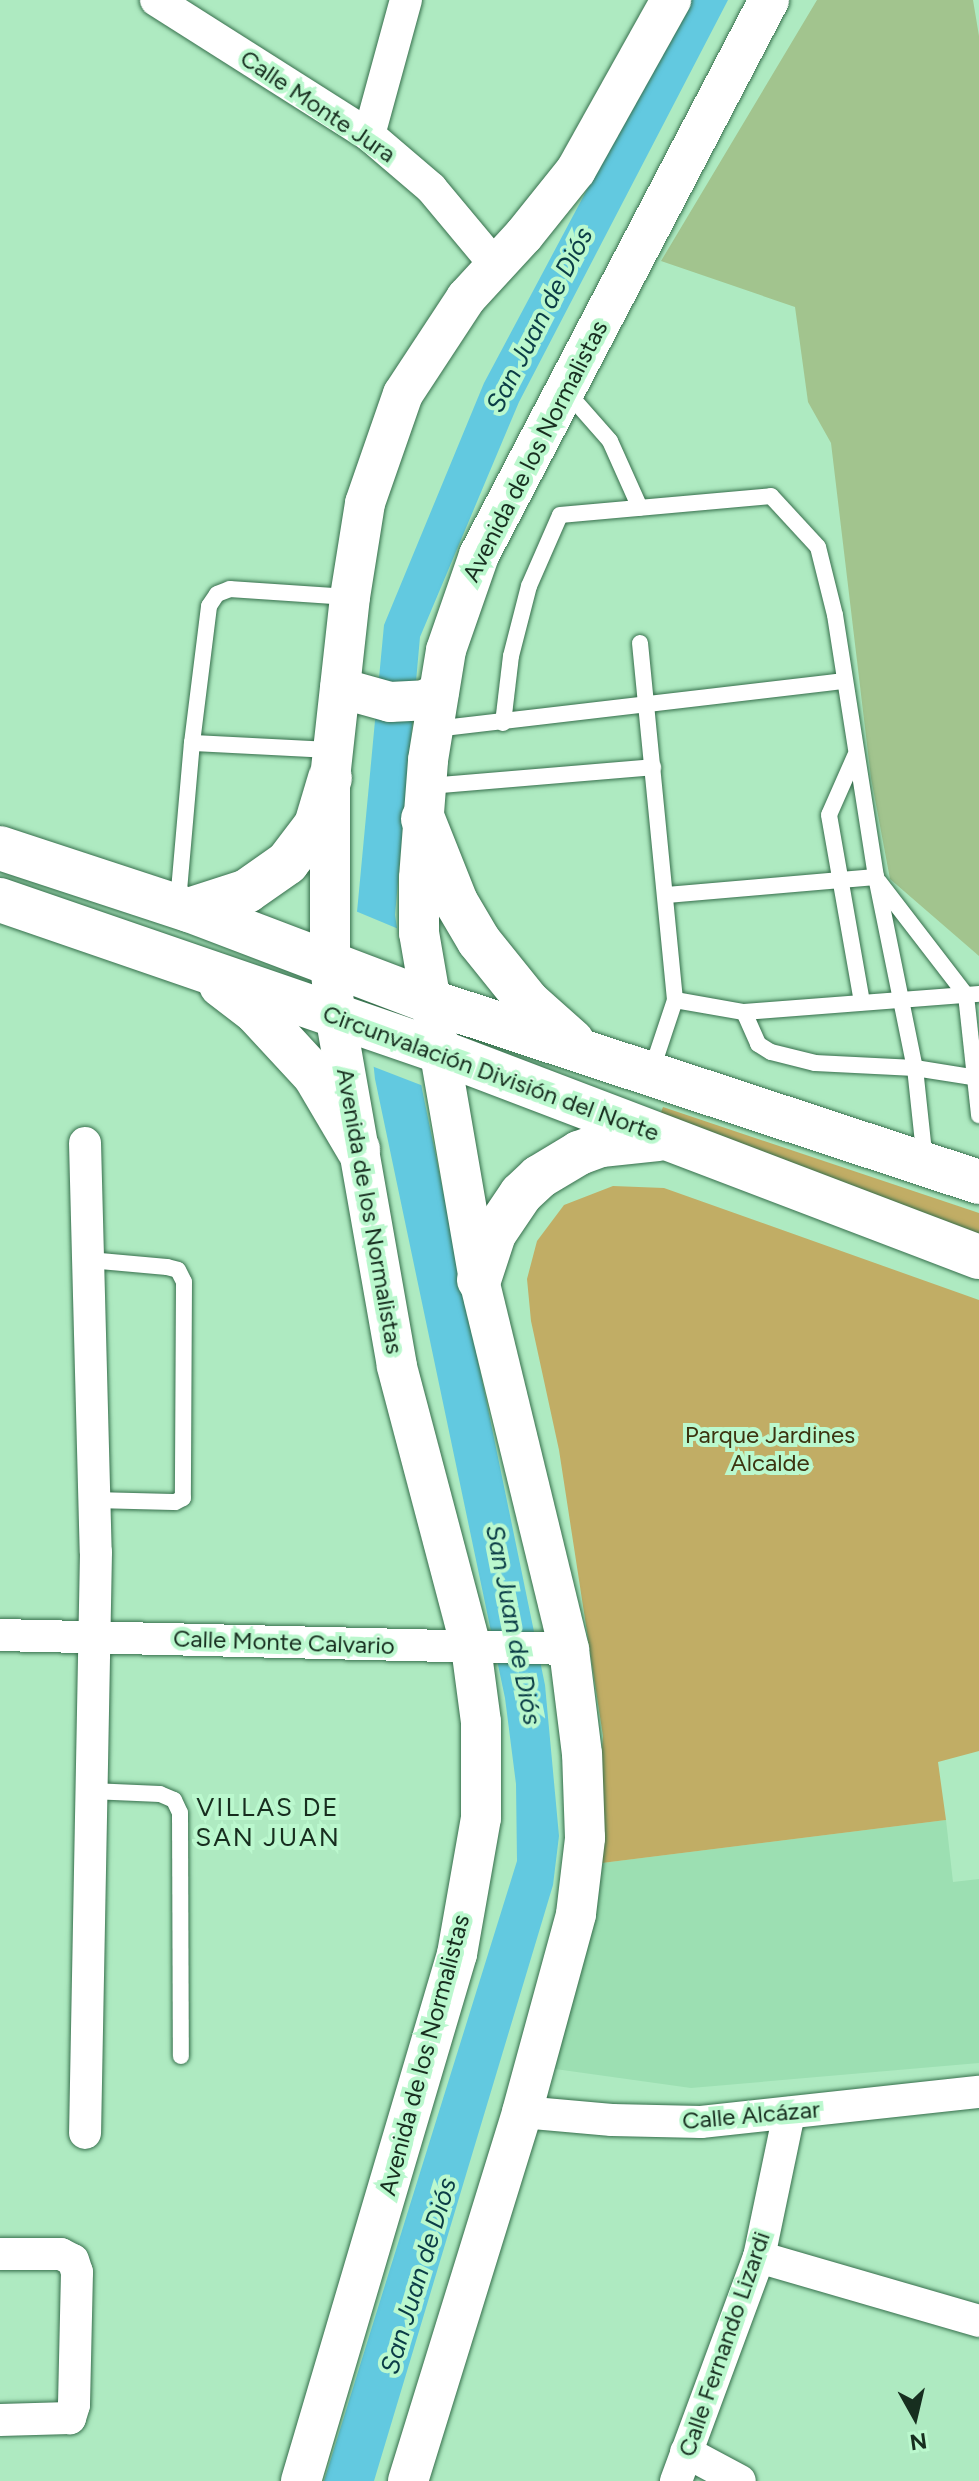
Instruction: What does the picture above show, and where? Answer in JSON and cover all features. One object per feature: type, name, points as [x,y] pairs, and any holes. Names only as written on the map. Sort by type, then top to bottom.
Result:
[{"type":"main road","points":[[184,908],[247,891],[287,863],[316,825],[332,764]]},
{"type":"main road","points":[[425,803],[456,902],[479,941],[528,1002],[586,1053]]},
{"type":"main road","name":"Circunvalación División del Norte","points":[[0,848],[184,908],[425,999],[979,1182]]},
{"type":"main road","name":"Circunvalación División del Norte","points":[[0,900],[344,1017],[979,1257]]},
{"type":"main road","points":[[185,963],[256,1012],[287,1043],[323,1088],[358,1149]]},
{"type":"main road","points":[[479,1280],[494,1234],[521,1194],[539,1177],[579,1153],[601,1145],[648,1138],[671,1140]]},
{"type":"street","name":"Calle Monte Jura","points":[[156,0],[369,135],[431,188],[496,266]]},
{"type":"street","points":[[369,135],[406,0]]},
{"type":"street","name":"Avenida de los Normalistas","points":[[301,2481],[457,1954],[481,1818],[479,1647],[397,1366],[358,1149],[344,1017],[334,964],[332,764],[348,692],[350,597],[365,503],[403,394],[441,331],[576,170],[671,0]]},
{"type":"street","name":"Avenida de los Normalistas","points":[[408,2481],[522,2112],[576,1914],[585,1838],[582,1754],[479,1280],[425,999],[419,933],[432,707],[446,650],[479,555],[769,0]]},
{"type":"street","points":[[348,692],[390,702],[432,707]]},
{"type":"street","points":[[85,1143],[92,1500],[96,1552],[85,2133]]},
{"type":"street","name":"Calle Monte Calvario","points":[[0,1635],[561,1649]]},
{"type":"street","name":"Calle Alcázar","points":[[522,2112],[612,2120],[701,2122],[979,2092]]},
{"type":"street","name":"Calle Fernando Lizardi","points":[[681,2467],[759,2257],[789,2113]]},
{"type":"street","points":[[0,2254],[61,2254],[73,2260],[77,2272],[74,2405],[70,2418],[0,2420]]},
{"type":"street","points":[[759,2257],[979,2321]]},
{"type":"street","points":[[681,2467],[740,2481]]},
{"type":"lane","points":[[564,389],[610,441],[640,508]]},
{"type":"lane","points":[[503,723],[511,656],[529,586],[560,515],[771,496],[818,547],[835,615],[842,681],[876,877],[915,1068],[926,1164]]},
{"type":"lane","points":[[184,908],[192,743],[209,606],[217,594],[230,589],[350,597]]},
{"type":"lane","points":[[640,643],[675,1000],[651,1074]]},
{"type":"lane","points":[[432,707],[503,723],[842,681]]},
{"type":"lane","points":[[192,743],[332,764]]},
{"type":"lane","points":[[856,755],[829,815],[843,878],[862,1002]]},
{"type":"lane","points":[[425,803],[653,767]]},
{"type":"lane","points":[[666,895],[876,877]]},
{"type":"lane","points":[[876,877],[972,994],[972,1077],[979,1115]]},
{"type":"lane","points":[[675,1000],[744,1012],[972,994]]},
{"type":"lane","points":[[744,1012],[758,1044],[771,1052],[815,1063],[915,1068],[972,1077]]},
{"type":"lane","points":[[89,1260],[178,1270],[184,1282],[183,1498],[175,1502],[92,1500]]},
{"type":"lane","points":[[91,1791],[160,1794],[174,1800],[180,1813],[181,2056]]},
{"type":"shaded area","points":[[946,1820],[953,1882],[979,1879],[979,2063],[691,2088],[548,2068],[594,1864]]},
{"type":"green space","points":[[663,1107],[979,1213],[979,1236],[660,1115]]},
{"type":"green space","name":"Parque Jardines Alcalde","points":[[613,1186],[664,1188],[979,1300],[979,1751],[938,1762],[946,1820],[594,1864],[603,1736],[559,1450],[531,1321],[527,1279],[537,1241],[564,1205]]},
{"type":"water","name":"San Juan de Diós","points":[[688,0],[728,0],[519,402],[420,637],[395,915],[422,1089],[545,1685],[559,1836],[553,1885],[374,2481],[324,2481],[517,1861],[516,1784],[505,1698],[375,1079],[357,912],[384,625],[484,383]]},
{"type":"pier","points":[[353,910],[401,930],[426,1087],[369,1065]]},
{"type":"building","points":[[817,0],[973,0],[979,36],[979,956],[890,879],[871,778],[831,443],[808,402],[795,307],[661,261]]},
{"type":"district","name":"VILLAS DE SAN JUAN","points":[[268,1823]]}]
